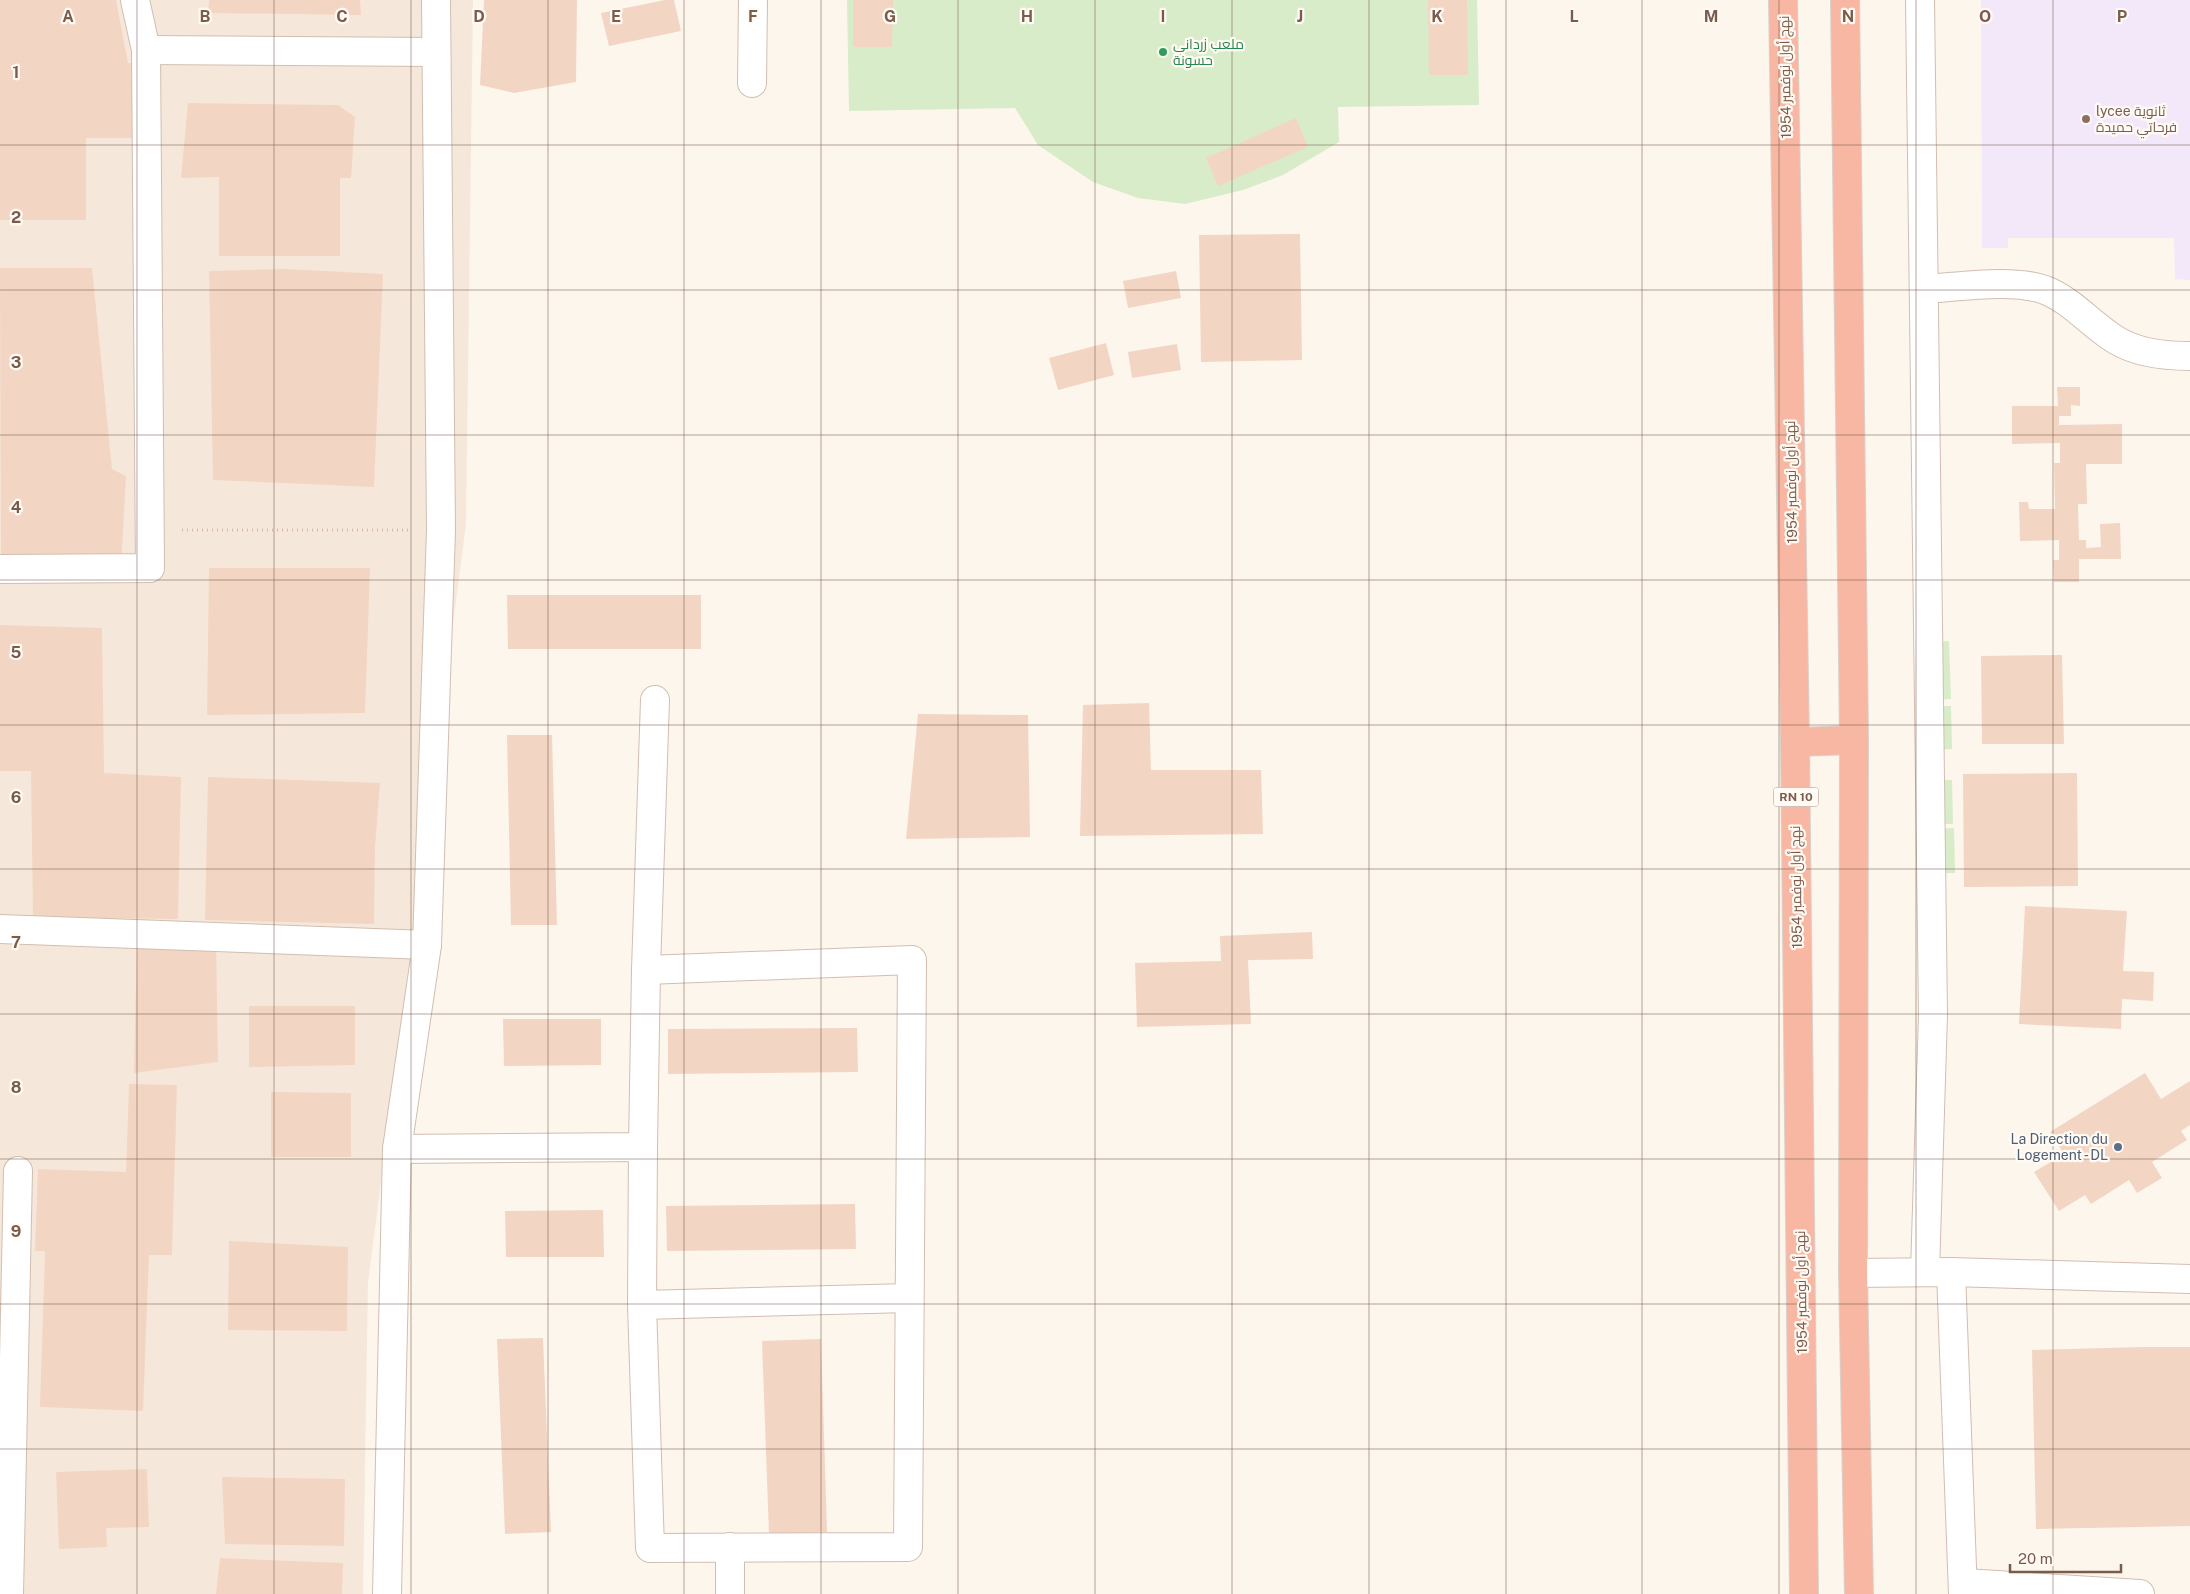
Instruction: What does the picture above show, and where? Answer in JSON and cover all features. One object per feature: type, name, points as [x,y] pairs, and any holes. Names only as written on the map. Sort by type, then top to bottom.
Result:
[{"type":"highway","name":"نهج أول نوفمبر 1954","points":[[1783,0],[1795,742],[1804,1594]]},
{"type":"highway","points":[[1845,0],[1854,740],[1853,1273],[1859,1594]]},
{"type":"highway","points":[[1795,742],[1854,740]]},
{"type":"street","points":[[0,569],[150,568],[146,50],[135,0]]},
{"type":"street","points":[[387,1594],[397,1150],[427,945],[441,530],[436,0]]},
{"type":"street","points":[[752,83],[753,0]]},
{"type":"street","points":[[1920,0],[1938,1272],[1964,1589],[2140,1594]]},
{"type":"street","points":[[146,50],[436,52]]},
{"type":"street","points":[[1924,289],[2018,284],[2043,289],[2062,297],[2117,340],[2143,351],[2174,356],[2190,356]]},
{"type":"street","points":[[646,970],[912,960],[908,1547],[650,1548],[642,1305],[646,970],[655,700]]},
{"type":"street","points":[[0,929],[427,945]]},
{"type":"street","points":[[397,1150],[643,1147]]},
{"type":"street","points":[[9,1594],[18,1171]]},
{"type":"street","points":[[1853,1273],[1938,1272],[2190,1279]]},
{"type":"street","points":[[642,1305],[909,1298]]},
{"type":"street","points":[[730,1547],[730,1594]]},
{"type":"path","points":[[149,530],[441,530]]},
{"type":"shaded area","points":[[0,0],[473,0],[466,524],[368,1283],[363,1594],[0,1594]]},
{"type":"shaded area","name":"lycee ثانوية فرحاتي حميدة","points":[[1981,0],[2190,0],[2190,280],[2175,279],[2174,238],[2008,238],[2008,248],[1982,248]]},
{"type":"green space","name":"ملعب زرداني حسونة","points":[[847,0],[1477,0],[1479,105],[1338,107],[1339,142],[1283,175],[1243,190],[1185,204],[1138,198],[1093,182],[1038,145],[1015,108],[849,111]]},
{"type":"green space","points":[[1949,641],[1951,699],[1926,700],[1925,642]]},
{"type":"green space","points":[[1927,706],[1951,706],[1952,749],[1928,750]]},
{"type":"green space","points":[[1928,780],[1952,780],[1953,824],[1929,824]]},
{"type":"green space","points":[[1954,828],[1955,873],[1930,873],[1929,829]]},
{"type":"building","points":[[0,0],[116,0],[128,63],[133,63],[133,138],[86,138],[86,220],[0,220]]},
{"type":"building","points":[[209,0],[360,0],[361,15],[208,13]]},
{"type":"building","points":[[484,0],[577,0],[576,82],[514,93],[480,85]]},
{"type":"building","points":[[665,0],[674,0],[681,31],[609,46],[601,13]]},
{"type":"building","points":[[853,0],[893,0],[892,47],[853,47]]},
{"type":"building","points":[[1428,0],[1467,0],[1468,75],[1429,75]]},
{"type":"building","points":[[188,103],[338,105],[355,117],[351,178],[340,178],[340,256],[219,256],[219,177],[181,178]]},
{"type":"building","points":[[1296,118],[1308,147],[1218,186],[1206,158]]},
{"type":"building","points":[[1300,234],[1302,360],[1201,362],[1199,235]]},
{"type":"building","points":[[0,268],[92,268],[112,469],[126,476],[121,567],[1,568]]},
{"type":"building","points":[[285,269],[383,274],[374,487],[213,480],[209,271]]},
{"type":"building","points":[[1176,271],[1181,298],[1128,308],[1123,281]]},
{"type":"building","points":[[1106,343],[1114,375],[1058,390],[1049,358]]},
{"type":"building","points":[[1177,344],[1181,370],[1132,378],[1128,352]]},
{"type":"building","points":[[2057,387],[2080,387],[2080,406],[2071,405],[2071,416],[2059,416],[2059,425],[2122,424],[2122,464],[2086,464],[2087,504],[2078,504],[2079,540],[2086,540],[2086,548],[2101,547],[2100,524],[2120,523],[2121,559],[2079,559],[2079,582],[2054,582],[2053,560],[2059,560],[2059,540],[2020,541],[2019,502],[2028,502],[2029,509],[2055,509],[2054,463],[2060,463],[2060,443],[2012,444],[2012,406],[2058,406]]},
{"type":"building","points":[[209,568],[370,568],[365,713],[207,715]]},
{"type":"building","points":[[507,595],[701,595],[701,649],[508,649]]},
{"type":"building","points":[[0,625],[102,628],[104,773],[181,777],[178,919],[33,917],[31,771],[0,771]]},
{"type":"building","points":[[2062,655],[2064,744],[1982,744],[1981,656]]},
{"type":"building","points":[[1149,703],[1151,770],[1261,770],[1263,834],[1080,836],[1083,705]]},
{"type":"building","points":[[918,714],[1028,715],[1030,837],[906,839]]},
{"type":"building","points":[[507,735],[552,735],[557,925],[511,925]]},
{"type":"building","points":[[2077,773],[2078,886],[1964,887],[1963,774]]},
{"type":"building","points":[[208,777],[380,783],[375,847],[374,924],[205,920]]},
{"type":"building","points":[[2025,906],[2127,911],[2123,971],[2154,972],[2153,1001],[2122,999],[2121,1029],[2019,1024]]},
{"type":"building","points":[[1312,932],[1313,959],[1248,960],[1251,1024],[1137,1027],[1135,963],[1221,961],[1220,936]]},
{"type":"building","points":[[137,939],[216,939],[218,1062],[134,1073]]},
{"type":"building","points":[[249,1006],[355,1006],[355,1065],[249,1067]]},
{"type":"building","points":[[503,1019],[601,1019],[601,1065],[504,1066]]},
{"type":"building","points":[[857,1028],[858,1072],[668,1074],[668,1029]]},
{"type":"building","name":"La Direction du Logement - DL","points":[[2145,1073],[2161,1099],[2190,1081],[2190,1125],[2181,1131],[2187,1140],[2152,1162],[2162,1178],[2137,1193],[2129,1180],[2091,1204],[2085,1195],[2059,1211],[2034,1172],[2064,1154],[2050,1132]]},
{"type":"building","points":[[129,1084],[177,1085],[172,1255],[149,1255],[143,1411],[40,1407],[45,1251],[35,1251],[38,1169],[126,1172]]},
{"type":"building","points":[[271,1092],[351,1093],[351,1157],[271,1157]]},
{"type":"building","points":[[855,1204],[856,1249],[667,1251],[666,1206]]},
{"type":"building","points":[[603,1210],[604,1257],[506,1257],[505,1211]]},
{"type":"building","points":[[229,1241],[348,1247],[347,1331],[228,1330]]},
{"type":"building","points":[[543,1338],[551,1532],[505,1534],[497,1339]]},
{"type":"building","points":[[821,1339],[827,1532],[769,1534],[762,1341]]},
{"type":"building","points":[[2190,1347],[2190,1526],[2036,1529],[2032,1350]]},
{"type":"building","points":[[147,1469],[149,1527],[106,1528],[107,1547],[59,1549],[56,1472]]},
{"type":"building","points":[[222,1477],[345,1479],[344,1546],[225,1544]]},
{"type":"building","points":[[220,1558],[343,1563],[342,1594],[216,1594]]},
{"type":"place","name":"ملعب زرداني حسونة","points":[[1163,52]]},
{"type":"place","name":"lycee ثانوية فرحاتي حميدة","points":[[2086,119]]},
{"type":"place","name":"La Direction du Logement - DL","points":[[2118,1147]]}]
